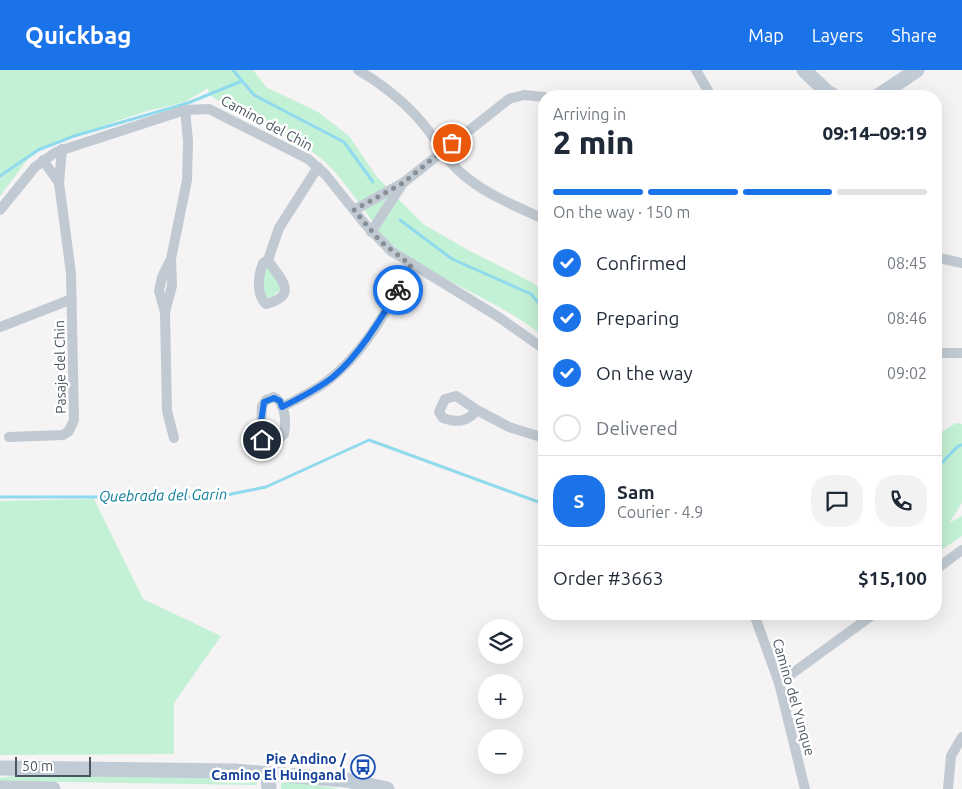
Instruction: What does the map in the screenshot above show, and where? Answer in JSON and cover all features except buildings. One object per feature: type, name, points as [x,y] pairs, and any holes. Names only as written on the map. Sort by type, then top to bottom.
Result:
[{"type":"street","points":[[358,70],[405,104],[459,171],[480,188],[538,217]]},
{"type":"street","points":[[696,70],[708,90]]},
{"type":"street","points":[[804,70],[826,90]]},
{"type":"street","points":[[887,90],[917,70]]},
{"type":"street","points":[[354,210],[403,183],[509,100],[524,95],[538,96]]},
{"type":"street","name":"Camino del Chin","points":[[0,210],[43,160],[62,149],[185,110],[199,108],[214,110],[298,152],[318,167],[372,232],[391,251],[497,316],[538,345]]},
{"type":"street","points":[[174,438],[167,411],[165,312],[160,287],[171,259],[187,180],[188,141],[185,110]]},
{"type":"street","name":"Pasaje del Chin","points":[[9,437],[58,436],[66,434],[72,428],[74,420],[72,299],[69,248],[59,183],[62,149]]},
{"type":"street","name":"Pasaje del Chin","points":[[43,160],[59,183]]},
{"type":"street","points":[[268,260],[278,228],[318,167]]},
{"type":"street","points":[[372,232],[403,183]]},
{"type":"street","points":[[942,259],[962,263]]},
{"type":"street","points":[[282,407],[324,383],[345,365],[374,327],[411,265]]},
{"type":"street","name":"Pasaje del Chin","points":[[0,327],[72,299]]},
{"type":"street","points":[[942,353],[962,353]]},
{"type":"street","points":[[477,410],[516,430],[538,436]]},
{"type":"street","points":[[942,565],[962,550]]},
{"type":"street","name":"Camino del Yunque","points":[[756,620],[779,683],[805,789]]},
{"type":"street","points":[[779,683],[866,620]]},
{"type":"street","points":[[948,789],[951,756],[962,737]]},
{"type":"street","points":[[0,768],[268,773],[346,780],[387,789]]},
{"type":"street","points":[[268,773],[269,789]]},
{"type":"street","points":[[0,788],[53,789]]},
{"type":"green space","points":[[0,70],[253,70],[266,87],[318,112],[349,136],[377,177],[423,224],[538,287],[538,333],[506,311],[423,266],[403,253],[382,236],[344,183],[318,156],[278,131],[209,95],[208,88],[185,102],[147,111],[51,143],[28,159],[0,196]]},
{"type":"green space","points":[[268,265],[280,282],[281,289],[269,297],[264,296],[263,268]]},
{"type":"green space","points":[[956,423],[962,424],[962,503],[949,523],[962,516],[962,536],[942,549],[942,432]]},
{"type":"green space","points":[[94,499],[143,599],[221,636],[174,703],[174,754],[0,755],[0,501]]},
{"type":"green space","points":[[21,775],[254,777],[257,780],[257,785],[0,781],[0,778]]},
{"type":"green space","points":[[283,780],[340,789],[281,789]]},
{"type":"waterway","points":[[233,70],[254,95],[344,142],[373,182]]},
{"type":"waterway","points":[[0,176],[38,150],[74,136],[188,103],[242,81]]},
{"type":"waterway","points":[[400,220],[452,259],[531,294],[538,302]]},
{"type":"waterway","name":"Quebrada del Garin","points":[[0,497],[217,497],[266,487],[369,440],[538,502]]},
{"type":"waterway","name":"Quebrada del Garin","points":[[942,463],[958,446],[962,445]]},
{"type":"way so far","points":[[398,290],[411,265],[381,242],[354,210],[387,190],[403,183],[452,143]]},
{"type":"place","name":"Pie Andino / Camino El Huinganal","points":[[363,767]]},
{"type":"route","points":[[262,440],[260,429],[264,402],[270,398],[278,399],[282,407],[314,390],[334,376],[360,347],[398,290]]}]
